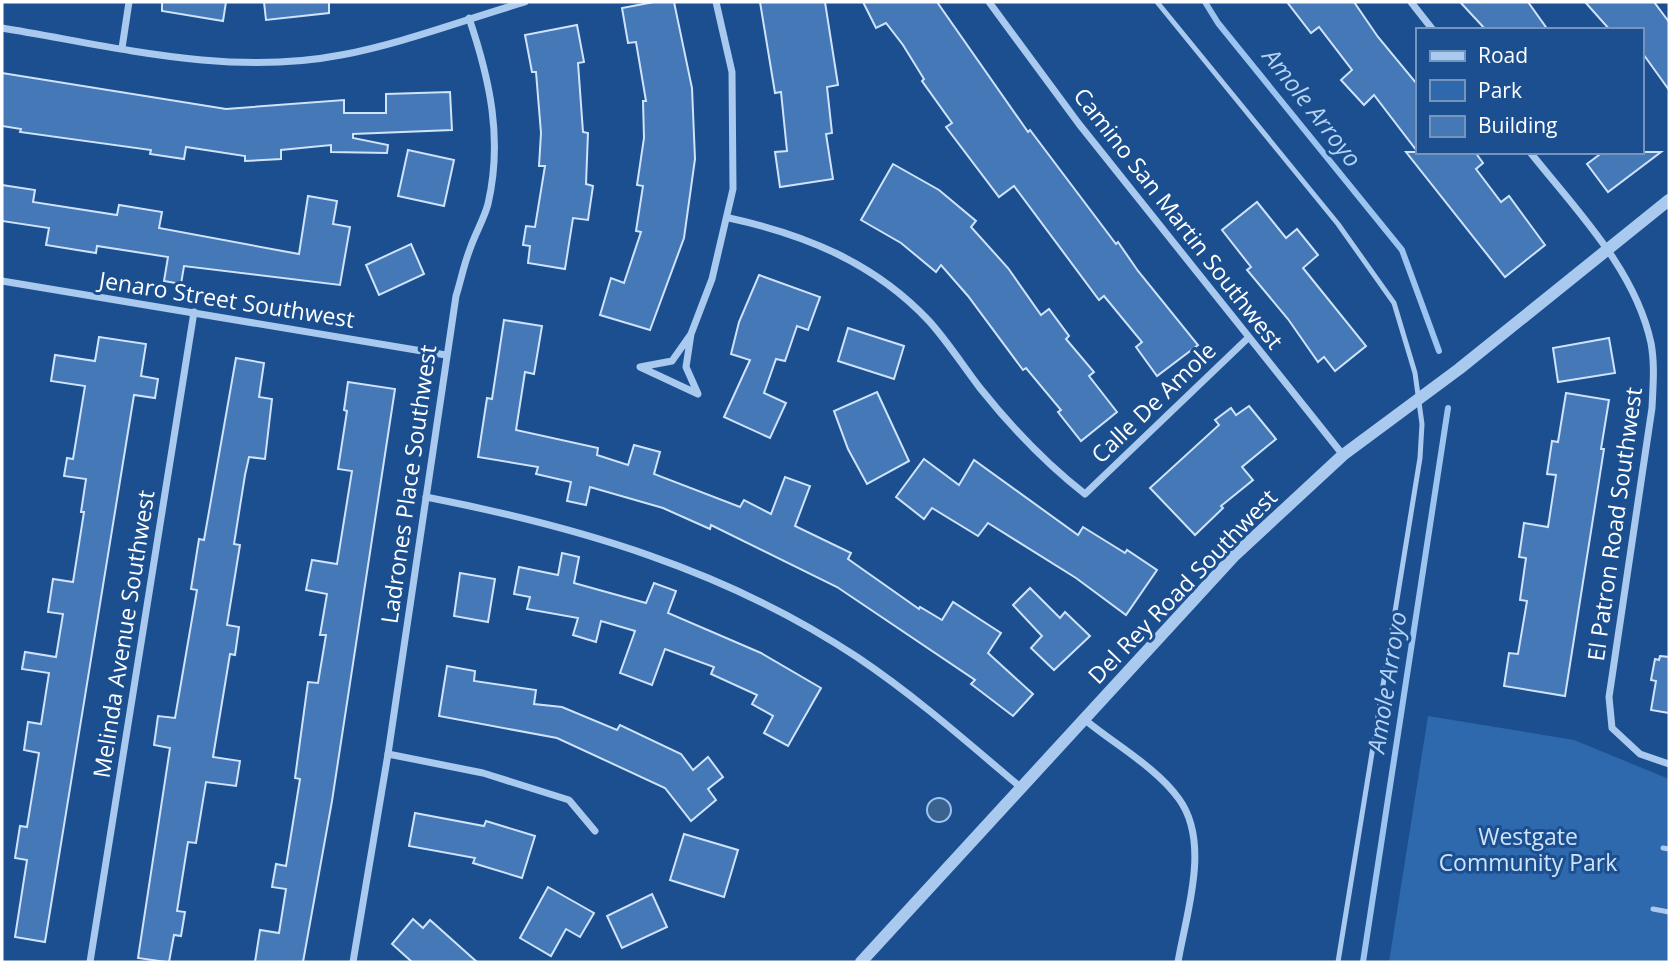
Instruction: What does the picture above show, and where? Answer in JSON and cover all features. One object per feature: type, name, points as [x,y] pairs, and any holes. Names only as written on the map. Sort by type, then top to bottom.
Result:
[{"type":"street","points":[[122,48],[130,2]]},
{"type":"street","points":[[2,28],[195,60],[277,62],[341,55],[525,2]]},
{"type":"street","points":[[691,334],[672,361],[640,367],[698,394],[686,367],[691,334],[712,279],[729,218],[733,189],[732,72],[716,2]]},
{"type":"street","name":"Camino San Martin Southwest","points":[[989,2],[1024,53],[1343,455]]},
{"type":"street","points":[[1411,2],[1431,28]]},
{"type":"street","name":"Ladrones Place Southwest","points":[[353,962],[388,754],[456,296],[487,206],[493,176],[495,116],[485,65],[469,18]]},
{"type":"street","name":"El Patron Road Southwest","points":[[1532,154],[1608,251],[1642,316],[1651,344],[1654,371],[1652,408],[1609,697],[1612,728],[1640,754],[1669,764]]},
{"type":"street","name":"Del Rey Road Southwest","points":[[861,962],[1019,786],[1235,555],[1343,455],[1459,369],[1669,200]]},
{"type":"street","name":"Calle De Amole","points":[[729,218],[783,230],[815,242],[853,261],[895,289],[928,321],[1024,440],[1049,466],[1085,494],[1248,338]]},
{"type":"street","name":"Jenaro Street Southwest","points":[[2,281],[446,355]]},
{"type":"street","name":"Melinda Avenue Southwest","points":[[90,962],[194,312]]},
{"type":"street","points":[[426,497],[511,514],[607,540],[692,569],[758,601],[856,656],[923,704],[1019,786]]},
{"type":"street","points":[[1084,719],[1157,777],[1179,799],[1190,821],[1194,848],[1192,875],[1178,962]]},
{"type":"street","points":[[388,754],[484,773],[569,800],[595,831]]},
{"type":"lane","points":[[1157,2],[1338,223],[1394,303],[1421,395],[1420,458],[1338,962]]},
{"type":"lane","points":[[1653,909],[1669,912]]},
{"type":"green space","name":"Westgate Community Park","points":[[1428,716],[1574,740],[1669,779],[1669,962],[1389,962]]},
{"type":"shaded area","points":[[939,798],[947,802],[951,810],[947,818],[939,822],[931,818],[927,810],[931,802]]},
{"type":"building","points":[[162,2],[226,2],[223,21],[162,11]]},
{"type":"building","points":[[264,2],[329,2],[329,13],[266,20]]},
{"type":"building","points":[[654,2],[674,2],[692,88],[695,159],[684,238],[650,330],[600,315],[611,278],[624,283],[641,232],[636,231],[643,186],[637,185],[644,138],[643,101],[646,101],[636,42],[628,43],[622,8]]},
{"type":"building","points":[[760,2],[825,2],[838,85],[827,87],[832,133],[826,134],[833,179],[780,187],[775,152],[787,151],[781,92],[775,93]]},
{"type":"building","points":[[863,2],[937,2],[1028,132],[1030,130],[1116,244],[1118,242],[1198,345],[1157,376],[1136,347],[1142,342],[1104,296],[1099,300],[1014,186],[999,197],[946,127],[952,123],[922,81],[924,79],[903,45],[886,23],[876,28]]},
{"type":"building","points":[[1287,2],[1354,2],[1378,37],[1416,83],[1416,150],[1374,95],[1364,105],[1341,80],[1352,70],[1319,27],[1311,33]]},
{"type":"building","points":[[1460,2],[1528,2],[1547,28],[1484,28]]},
{"type":"building","points":[[1585,2],[1654,2],[1669,22],[1669,90],[1643,54],[1643,28],[1608,28]]},
{"type":"building","points":[[577,25],[584,62],[578,63],[583,132],[588,133],[586,184],[593,186],[588,220],[573,218],[565,269],[528,263],[530,246],[523,245],[526,226],[535,227],[545,166],[539,166],[541,133],[536,72],[532,72],[525,35]]},
{"type":"building","points":[[2,73],[226,109],[344,100],[344,113],[386,113],[386,94],[450,92],[452,130],[353,134],[353,138],[388,145],[387,153],[331,152],[331,145],[281,150],[281,159],[245,161],[245,156],[186,147],[184,159],[150,154],[151,150],[20,132],[21,129],[2,126]]},
{"type":"building","points":[[408,150],[454,160],[444,206],[398,196]]},
{"type":"building","points":[[1406,152],[1476,154],[1483,163],[1476,169],[1501,202],[1509,196],[1545,245],[1505,277]]},
{"type":"building","points":[[1661,152],[1608,192],[1587,164],[1600,154]]},
{"type":"building","points":[[893,164],[939,190],[976,221],[971,227],[1008,268],[1041,315],[1049,309],[1069,336],[1066,339],[1094,372],[1089,376],[1117,412],[1081,441],[1058,412],[1061,410],[1026,368],[1023,370],[968,296],[941,265],[936,272],[901,243],[861,220]]},
{"type":"building","points":[[2,185],[35,190],[33,202],[117,215],[119,205],[162,212],[159,228],[299,254],[308,196],[337,201],[333,224],[350,227],[340,285],[184,266],[181,284],[164,281],[168,257],[97,246],[96,253],[46,245],[49,228],[2,221]]},
{"type":"building","points":[[1257,202],[1286,238],[1297,229],[1318,255],[1303,268],[1366,346],[1335,371],[1324,357],[1318,362],[1288,319],[1247,270],[1251,267],[1222,230]]},
{"type":"building","points":[[411,244],[424,274],[379,295],[366,265]]},
{"type":"building","points":[[759,275],[820,297],[808,330],[797,326],[785,361],[776,359],[764,393],[786,403],[770,438],[724,417],[750,360],[731,354],[739,322]]},
{"type":"building","points":[[504,320],[542,326],[534,374],[525,372],[516,430],[598,448],[597,455],[628,465],[634,445],[660,452],[654,474],[740,507],[744,500],[771,514],[785,477],[810,486],[795,526],[851,553],[848,559],[919,609],[920,607],[942,620],[953,602],[1001,633],[988,653],[1033,694],[1013,716],[971,684],[975,680],[837,587],[711,525],[710,529],[663,508],[590,487],[586,505],[567,501],[571,482],[536,474],[538,467],[478,457],[487,398],[492,399]]},
{"type":"building","points":[[848,328],[904,346],[894,379],[838,361]]},
{"type":"building","points":[[99,337],[146,344],[141,376],[158,379],[155,398],[134,395],[45,942],[15,937],[27,860],[15,858],[20,826],[27,827],[39,753],[24,750],[28,722],[41,724],[49,673],[22,669],[25,652],[56,657],[63,614],[48,612],[53,579],[73,582],[84,512],[81,512],[86,479],[64,476],[67,458],[73,459],[85,386],[51,381],[55,355],[95,361]]},
{"type":"building","points":[[1609,338],[1615,373],[1558,382],[1553,348]]},
{"type":"building","points":[[236,358],[264,363],[259,397],[272,399],[265,459],[249,457],[245,475],[234,544],[240,545],[227,625],[239,627],[235,655],[230,654],[213,757],[240,761],[236,786],[206,782],[196,843],[188,842],[177,911],[185,912],[181,936],[174,935],[169,962],[166,962],[138,958],[170,748],[154,745],[158,716],[175,718],[197,590],[191,589],[199,539],[204,540]]},
{"type":"building","points":[[348,382],[395,389],[332,801],[303,962],[255,962],[260,930],[279,933],[286,889],[272,887],[276,864],[286,866],[300,779],[295,778],[308,682],[318,683],[326,635],[320,635],[327,594],[306,590],[312,560],[337,564],[352,471],[338,469],[347,411],[344,410]]},
{"type":"building","points":[[877,392],[909,461],[867,484],[848,449],[834,411]]},
{"type":"building","points":[[1566,393],[1609,400],[1601,449],[1604,449],[1565,696],[1504,686],[1509,653],[1518,654],[1527,601],[1520,600],[1526,558],[1519,557],[1524,523],[1548,527],[1556,475],[1547,474],[1552,441],[1558,442]]},
{"type":"building","points":[[1249,406],[1276,439],[1242,467],[1253,480],[1221,506],[1223,508],[1195,535],[1150,488],[1219,425],[1215,420],[1231,408],[1236,415]]},
{"type":"building","points":[[924,459],[959,485],[974,460],[1078,535],[1083,527],[1125,553],[1127,550],[1157,570],[1126,615],[1076,578],[988,523],[978,536],[932,508],[924,519],[896,497]]},
{"type":"building","points":[[562,553],[579,557],[574,583],[646,603],[654,583],[676,591],[668,613],[761,653],[821,688],[788,746],[764,733],[773,716],[752,704],[757,695],[711,674],[714,667],[665,649],[652,685],[620,673],[635,631],[601,621],[596,642],[573,635],[578,618],[527,609],[530,597],[514,594],[519,567],[558,575]]},
{"type":"building","points":[[460,573],[495,579],[488,622],[454,616]]},
{"type":"building","points":[[1030,588],[1060,618],[1065,612],[1090,636],[1054,670],[1031,648],[1042,636],[1013,605]]},
{"type":"building","points":[[1660,656],[1669,657],[1669,713],[1651,710],[1656,681],[1651,680],[1655,659],[1659,660]]},
{"type":"building","points":[[447,666],[475,671],[474,681],[536,690],[534,704],[562,707],[617,730],[620,725],[681,754],[693,770],[708,757],[723,777],[708,789],[716,800],[691,821],[665,788],[557,738],[439,716]]},
{"type":"building","points":[[415,813],[484,826],[486,821],[535,836],[522,878],[473,863],[475,858],[409,846]]},
{"type":"building","points":[[684,834],[738,850],[724,897],[670,880]]},
{"type":"building","points":[[548,887],[594,913],[580,937],[566,929],[551,956],[520,938]]},
{"type":"building","points":[[652,894],[667,927],[622,948],[607,916]]},
{"type":"building","points":[[413,919],[423,928],[430,920],[477,962],[412,962],[392,944]]},
{"type":"waterway","name":"Amole Arroyo","points":[[1205,2],[1218,23],[1402,250],[1439,351]]},
{"type":"waterway","name":"Amole Arroyo","points":[[1363,962],[1448,408]]}]
